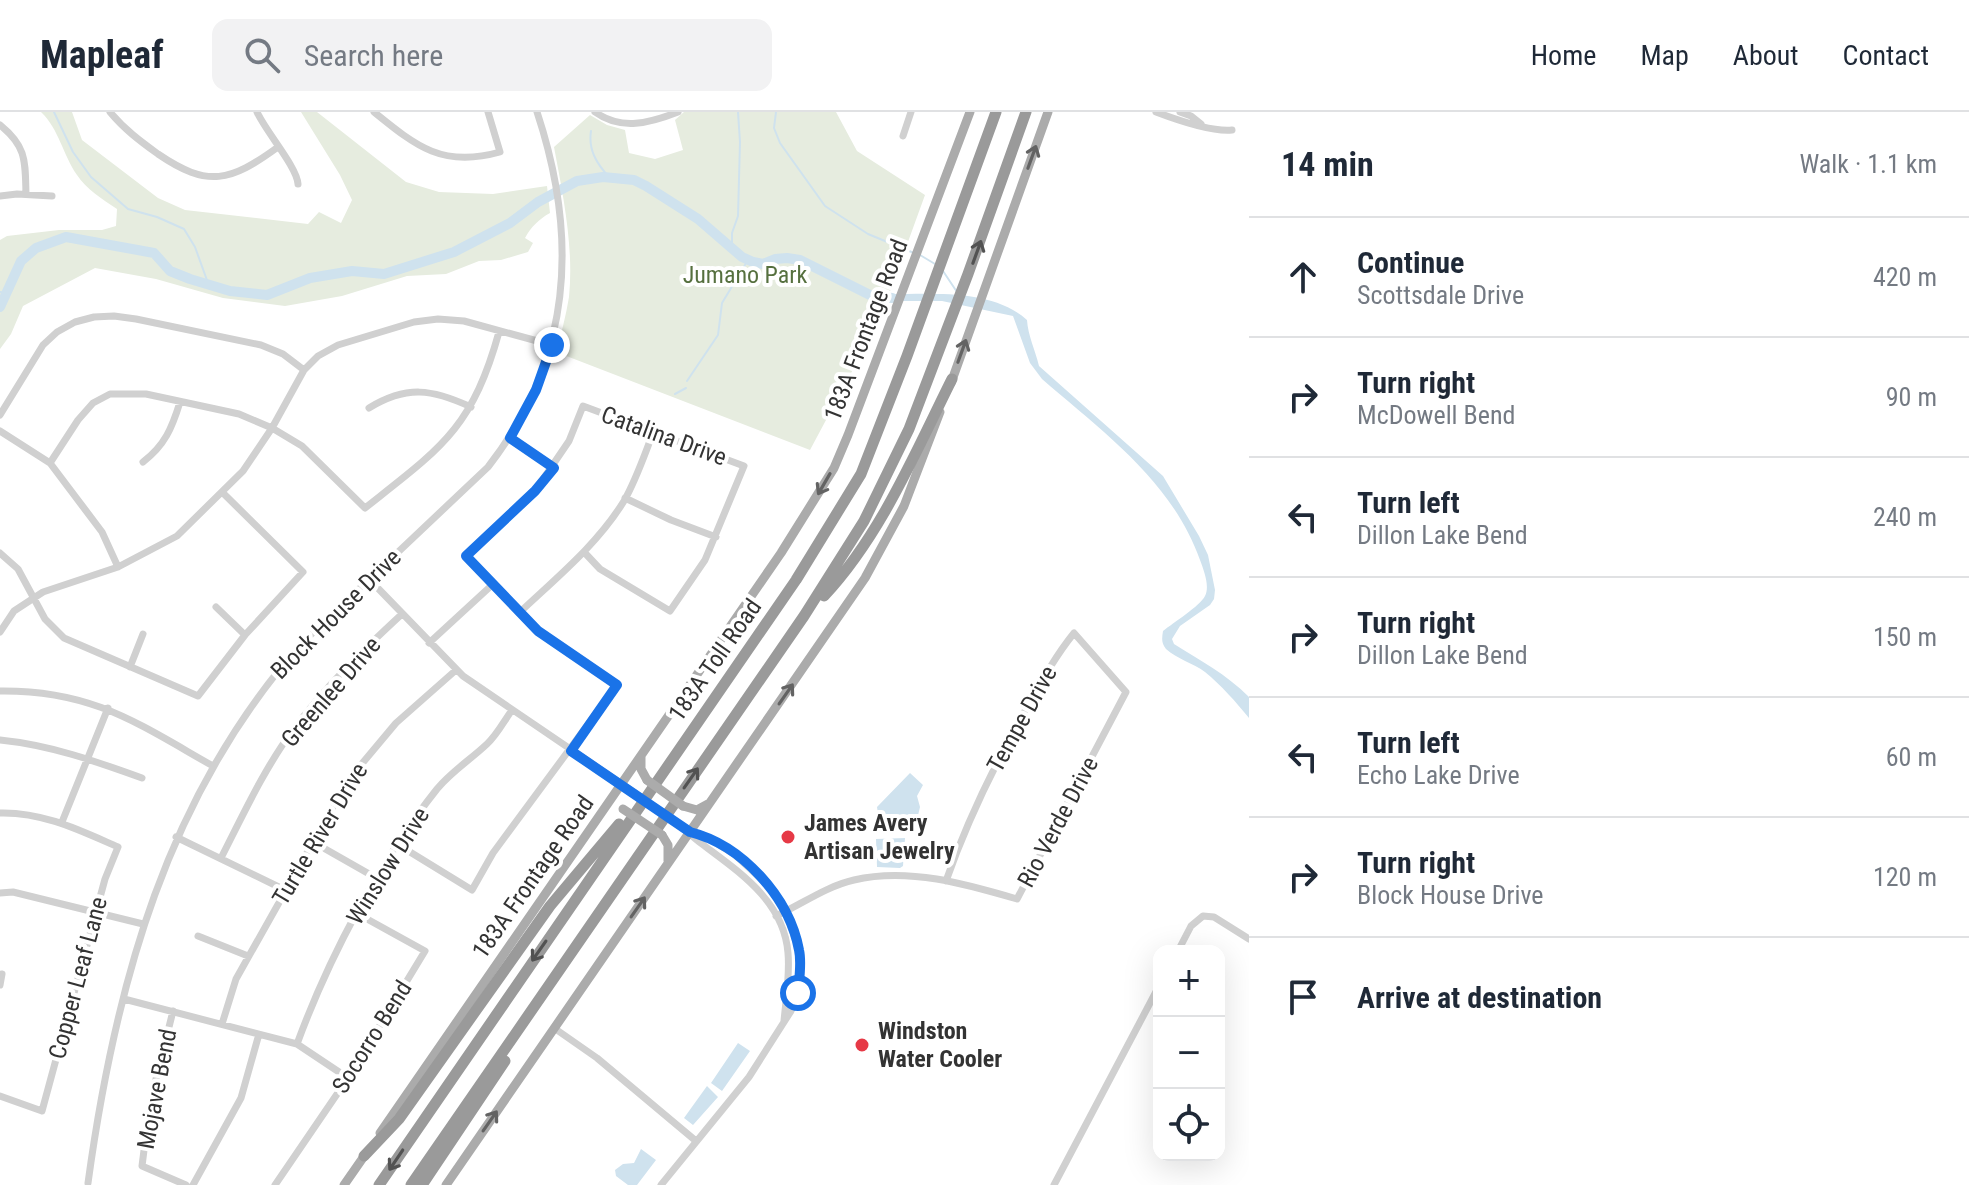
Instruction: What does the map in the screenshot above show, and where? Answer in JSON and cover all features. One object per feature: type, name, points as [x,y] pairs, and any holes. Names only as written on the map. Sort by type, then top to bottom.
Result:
[{"type":"highway","name":"183A Toll Road","points":[[379,1185],[796,580],[861,474],[996,112]]},
{"type":"highway","name":"183A Toll Road","points":[[411,1185],[804,616],[864,521],[909,429],[1026,112]]},
{"type":"highway","points":[[804,616],[827,593],[911,475],[952,379]]},
{"type":"highway","points":[[364,1156],[408,1107],[550,906],[663,772]]},
{"type":"highway","points":[[422,1185],[548,995],[567,958]]},
{"type":"main road","name":"183A Frontage Road","points":[[344,1185],[641,757],[811,507],[834,468],[970,112]]},
{"type":"main road","points":[[952,379],[1048,112]]},
{"type":"main road","points":[[446,1185],[865,578],[904,506],[911,475]]},
{"type":"main road","points":[[641,757],[641,769],[647,780],[683,806],[697,810],[712,801]]},
{"type":"main road","points":[[602,811],[614,806],[623,809],[662,835],[668,845],[667,864]]},
{"type":"street","points":[[110,112],[140,141],[184,171],[208,177],[244,170],[278,147]]},
{"type":"street","points":[[257,112],[298,175],[298,184]]},
{"type":"street","points":[[374,112],[427,151],[445,157],[470,158],[500,152],[488,112]]},
{"type":"street","name":"Block House Drive","points":[[88,1183],[106,1070],[143,924],[176,837],[213,766],[281,666],[464,491],[510,438],[536,390],[552,345],[562,291],[562,243],[556,185],[537,112]]},
{"type":"street","points":[[595,112],[612,122],[626,125],[678,112]]},
{"type":"street","points":[[903,136],[911,112]]},
{"type":"street","points":[[1156,112],[1191,125],[1201,124]]},
{"type":"street","points":[[1180,112],[1220,131],[1232,130]]},
{"type":"street","points":[[0,125],[15,137],[25,156],[26,194]]},
{"type":"street","points":[[0,196],[52,196]]},
{"type":"street","points":[[0,415],[43,345],[75,322],[94,317],[136,319],[261,345],[283,354],[304,370]]},
{"type":"street","points":[[0,632],[14,611],[33,597],[118,567],[177,536],[243,471],[272,428],[304,370],[318,356],[338,345],[414,322],[438,319],[464,321],[552,345]]},
{"type":"street","points":[[50,463],[93,403],[110,394],[146,394],[239,414],[272,428],[302,446],[365,508],[442,446],[471,407],[489,369],[499,332]]},
{"type":"street","points":[[369,408],[408,392],[425,391],[444,394],[471,407]]},
{"type":"street","points":[[143,462],[169,436],[180,402]]},
{"type":"street","name":"Catalina Drive","points":[[554,468],[583,406],[744,466],[716,537]]},
{"type":"street","points":[[0,431],[50,463],[102,532],[118,567]]},
{"type":"street","points":[[519,613],[606,527],[625,498],[653,433]]},
{"type":"street","points":[[397,844],[472,890],[493,853],[617,685],[538,631],[466,556],[535,491],[554,468],[510,438]]},
{"type":"street","points":[[0,553],[18,569],[50,626],[64,638],[198,696],[245,635],[303,572],[223,493]]},
{"type":"street","points":[[584,552],[600,569],[670,611],[705,560],[716,537],[625,498]]},
{"type":"street","points":[[369,579],[456,670],[690,832],[698,842],[741,872],[765,896],[776,916],[788,952],[784,1022]]},
{"type":"street","points":[[429,643],[492,585]]},
{"type":"street","points":[[216,607],[245,635]]},
{"type":"street","name":"Greenlee Drive","points":[[221,858],[256,790],[292,731],[348,664],[402,614]]},
{"type":"street","name":"Tempe Drive","points":[[946,881],[958,845],[998,760],[1060,650],[1074,633],[1126,692]]},
{"type":"street","points":[[130,667],[143,634]]},
{"type":"street","name":"Turtle River Drive","points":[[222,1024],[236,979],[339,796],[396,723],[456,670]]},
{"type":"street","points":[[0,691],[34,690],[108,708],[213,766]]},
{"type":"street","name":"Rio Verde Drive","points":[[776,916],[853,880],[881,875],[946,881],[1017,899],[1126,692]]},
{"type":"street","points":[[0,813],[23,813],[62,822],[108,708]]},
{"type":"street","name":"Winslow Drive","points":[[297,1044],[318,987],[397,844],[440,785],[489,743],[512,710]]},
{"type":"street","points":[[0,740],[32,743],[142,778]]},
{"type":"street","name":"Copper Leaf Lane","points":[[0,1096],[42,1111],[96,912],[118,847],[62,822]]},
{"type":"street","points":[[661,1185],[749,1077],[784,1022],[798,993],[800,953],[786,912],[771,888],[754,870],[703,835],[690,832]]},
{"type":"street","points":[[176,837],[285,890]]},
{"type":"street","points":[[313,842],[378,879]]},
{"type":"street","points":[[0,893],[13,892],[143,924]]},
{"type":"street","name":"Socorro Bend","points":[[275,1185],[348,1078],[425,951],[358,914]]},
{"type":"street","points":[[1181,945],[1194,921],[1206,916],[1214,917],[1249,939]]},
{"type":"street","points":[[198,936],[248,956]]},
{"type":"street","points":[[0,985],[2,974]]},
{"type":"street","points":[[1054,1185],[1153,997]]},
{"type":"street","points":[[124,999],[297,1044],[348,1078]]},
{"type":"street","name":"Mojave Bend","points":[[173,1011],[150,1103],[142,1166],[186,1185]]},
{"type":"street","points":[[554,1028],[597,1058],[696,1141]]},
{"type":"street","points":[[193,1185],[241,1098],[259,1034]]},
{"type":"green space","points":[[41,112],[72,112],[82,140],[158,198],[185,210],[308,224],[319,212],[341,223],[352,200],[301,112],[317,112],[406,182],[439,192],[493,194],[547,186],[550,213],[525,238],[533,243],[528,252],[501,260],[479,261],[446,274],[407,276],[342,296],[285,306],[223,298],[156,279],[95,268],[23,306],[11,334],[0,349],[0,240],[7,236],[59,230],[102,230],[116,226],[117,209],[81,180]]},
{"type":"green space","name":"Jumano Park","points":[[684,112],[836,112],[857,151],[925,195],[880,319],[810,450],[556,352],[569,297],[570,259],[567,221],[554,147],[590,115],[607,125],[625,130],[629,153],[655,159],[683,150],[675,120]]},
{"type":"water","points":[[881,294],[957,295],[995,302],[1012,309],[1027,320],[1039,366],[1163,476],[1208,555],[1215,590],[1210,605],[1180,626],[1172,639],[1174,644],[1249,697],[1249,718],[1211,677],[1163,645],[1163,631],[1198,605],[1206,592],[1205,574],[1188,532],[1154,482],[1111,439],[1042,379],[1030,363],[1013,316],[942,301],[879,301]]},
{"type":"water","points":[[910,773],[923,785],[917,796],[920,807],[915,828],[880,827],[877,807]]},
{"type":"water","points":[[905,838],[903,866],[877,867],[876,839]]},
{"type":"water","points":[[738,1043],[750,1051],[722,1091],[711,1083]]},
{"type":"water","points":[[707,1086],[718,1097],[693,1125],[684,1118]]},
{"type":"water","points":[[641,1149],[656,1160],[637,1185],[628,1185],[616,1176],[615,1170],[623,1164],[634,1163]]},
{"type":"waterway","points":[[54,112],[73,152],[91,177],[128,209],[184,229],[195,247],[208,283]]},
{"type":"waterway","points":[[732,248],[732,233],[738,216],[738,112]]},
{"type":"waterway","points":[[776,112],[774,128],[780,143],[825,206],[868,234],[914,253]]},
{"type":"waterway","points":[[591,131],[594,156],[609,177]]},
{"type":"waterway","points":[[0,307],[21,261],[36,248],[66,237],[154,253],[170,271],[190,279],[230,291],[267,295],[310,278],[352,271],[384,274],[454,252],[510,223],[538,202],[577,181],[603,177],[634,180],[646,186],[698,219],[742,257],[753,262],[763,264],[787,258],[800,260],[870,295],[892,298]]},
{"type":"waterway","points":[[920,255],[935,264]]},
{"type":"waterway","points":[[687,381],[718,335],[722,303],[748,260]]},
{"type":"waterway","points":[[943,271],[957,292]]},
{"type":"waterway","points":[[0,292],[6,293]]},
{"type":"waterway","points":[[675,394],[686,388]]},
{"type":"place","name":"James Avery Artisan Jewelry","points":[[788,837]]},
{"type":"place","name":"Windston Water Cooler","points":[[862,1045]]},
{"type":"route","points":[[552,345],[536,390],[510,438],[554,468],[535,491],[466,556],[538,631],[617,685],[571,751],[690,832],[703,835],[734,854],[771,888],[786,912],[800,953],[798,993]]}]
